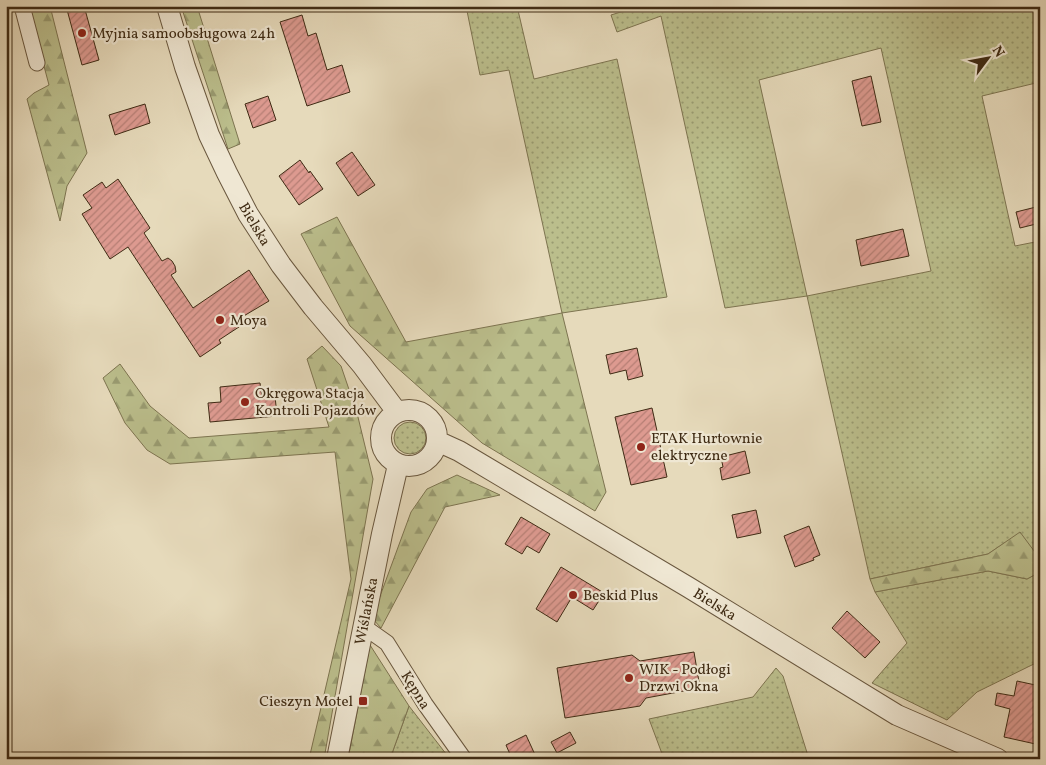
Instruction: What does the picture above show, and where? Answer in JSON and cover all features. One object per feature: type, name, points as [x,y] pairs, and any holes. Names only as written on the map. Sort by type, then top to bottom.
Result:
[{"type":"street","points":[[22,6],[37,63]]},
{"type":"street","name":"Bielska","points":[[168,6],[185,67],[209,135],[248,214],[286,272],[397,412]]},
{"type":"street","points":[[414,410],[422,413],[434,424],[437,441],[435,450],[424,463],[416,466],[398,465],[390,460],[384,452],[381,444],[381,434],[383,425],[389,417],[397,412],[414,410]]},
{"type":"street","name":"Bielska","points":[[437,441],[459,451],[688,587],[897,715],[998,759]]},
{"type":"street","name":"Wiślańska","points":[[337,759],[382,534],[398,465]]},
{"type":"street","name":"Kępna","points":[[363,629],[370,631],[387,643],[424,704],[464,759]]},
{"type":"green space","points":[[28,6],[50,6],[87,153],[67,186],[60,221],[27,99],[49,85]]},
{"type":"green space","points":[[181,6],[197,6],[240,144],[228,149]]},
{"type":"green space","points":[[466,6],[517,6],[534,79],[617,59],[667,297],[562,313],[509,70],[480,75]]},
{"type":"green space","points":[[640,6],[1040,6],[1040,82],[982,96],[1015,246],[1040,241],[1040,559],[1020,533],[988,554],[870,579],[807,296],[725,308],[661,16],[617,32],[611,15]],"holes":[[[881,48],[931,271],[807,296],[759,80]]]},
{"type":"green space","points":[[337,217],[406,342],[562,313],[606,492],[595,511],[482,443],[350,326],[301,234]]},
{"type":"green space","points":[[322,346],[341,366],[357,413],[373,479],[324,759],[309,759],[351,579],[335,452],[170,464],[147,450],[125,423],[103,378],[120,364],[150,406],[189,438],[329,427],[307,359]]},
{"type":"green space","points":[[410,422],[416,423],[421,427],[425,432],[425,444],[421,449],[416,453],[410,454],[404,453],[399,449],[395,444],[394,438],[395,432],[399,427],[404,423]]},
{"type":"green space","points":[[457,475],[500,495],[445,507],[381,628],[372,618],[411,512],[427,489]]},
{"type":"green space","points":[[1020,532],[1040,559],[1040,572],[1027,579],[988,571],[875,592],[870,579],[988,554]]},
{"type":"green space","points":[[988,571],[1027,579],[1040,572],[1040,661],[977,692],[947,720],[872,683],[907,643],[875,592]]},
{"type":"green space","points":[[370,645],[409,706],[390,759],[348,759]]},
{"type":"green space","points":[[776,668],[783,676],[809,759],[664,759],[649,719],[753,697]]},
{"type":"green space","points":[[409,706],[450,759],[390,759]]},
{"type":"building","name":"Myjnia samoobsługowa 24h","points":[[66,6],[84,6],[99,60],[82,65]]},
{"type":"building","points":[[302,15],[308,36],[316,33],[327,70],[342,65],[350,92],[307,106],[280,22]]},
{"type":"building","points":[[871,76],[881,122],[862,126],[852,81]]},
{"type":"building","points":[[268,96],[276,120],[253,128],[245,104]]},
{"type":"building","points":[[145,104],[150,123],[115,135],[109,115]]},
{"type":"building","points":[[352,152],[375,185],[358,196],[336,163]]},
{"type":"building","points":[[300,160],[323,189],[299,205],[279,176]]},
{"type":"building","points":[[118,179],[150,228],[144,233],[162,261],[168,258],[175,266],[176,272],[171,275],[193,308],[249,270],[269,301],[242,317],[245,323],[219,340],[221,343],[200,357],[128,247],[110,259],[82,214],[92,208],[83,195],[102,182],[106,188]]},
{"type":"building","points":[[1040,206],[1040,223],[1020,228],[1016,212]]},
{"type":"building","points":[[903,229],[909,256],[861,266],[856,240]]},
{"type":"building","points":[[637,348],[643,376],[628,380],[626,370],[610,374],[606,355]]},
{"type":"building","name":"Okręgowa Stacja Kontroli Pojazdów","points":[[260,383],[262,397],[275,396],[277,416],[210,422],[208,403],[221,402],[220,387]]},
{"type":"building","name":"ETAK Hurtownie elektryczne","points":[[652,408],[667,477],[631,485],[615,417]]},
{"type":"building","points":[[745,451],[750,473],[722,480],[720,468],[723,467],[721,457]]},
{"type":"building","points":[[756,510],[761,533],[737,538],[732,515]]},
{"type":"building","points":[[521,517],[550,534],[539,553],[527,546],[522,554],[505,544]]},
{"type":"building","points":[[809,526],[820,555],[813,558],[814,560],[795,567],[784,536]]},
{"type":"building","name":"Beskid Plus","points":[[561,567],[604,593],[593,610],[572,597],[557,622],[536,609]]},
{"type":"building","points":[[847,611],[880,642],[865,658],[832,628]]},
{"type":"building","name":"WIK - Podłogi Drzwi Okna","points":[[694,652],[700,688],[646,698],[640,706],[565,718],[557,668],[632,655],[640,661]]},
{"type":"building","points":[[1017,681],[1040,686],[1040,745],[1004,737],[1010,709],[995,705],[997,693],[1014,696]]},
{"type":"building","points":[[570,732],[576,743],[557,753],[551,742]]},
{"type":"building","points":[[526,735],[537,759],[512,759],[506,745]]},
{"type":"place","name":"Myjnia samoobsługowa 24h","points":[[82,33]]},
{"type":"place","name":"Moya","points":[[220,320]]},
{"type":"place","name":"Okręgowa Stacja Kontroli Pojazdów","points":[[245,402]]},
{"type":"place","name":"ETAK Hurtownie elektryczne","points":[[641,447]]},
{"type":"place","name":"Beskid Plus","points":[[573,595]]},
{"type":"place","name":"WIK - Podłogi Drzwi Okna","points":[[629,678]]},
{"type":"place","name":"Cieszyn Motel","points":[[363,701]]}]
